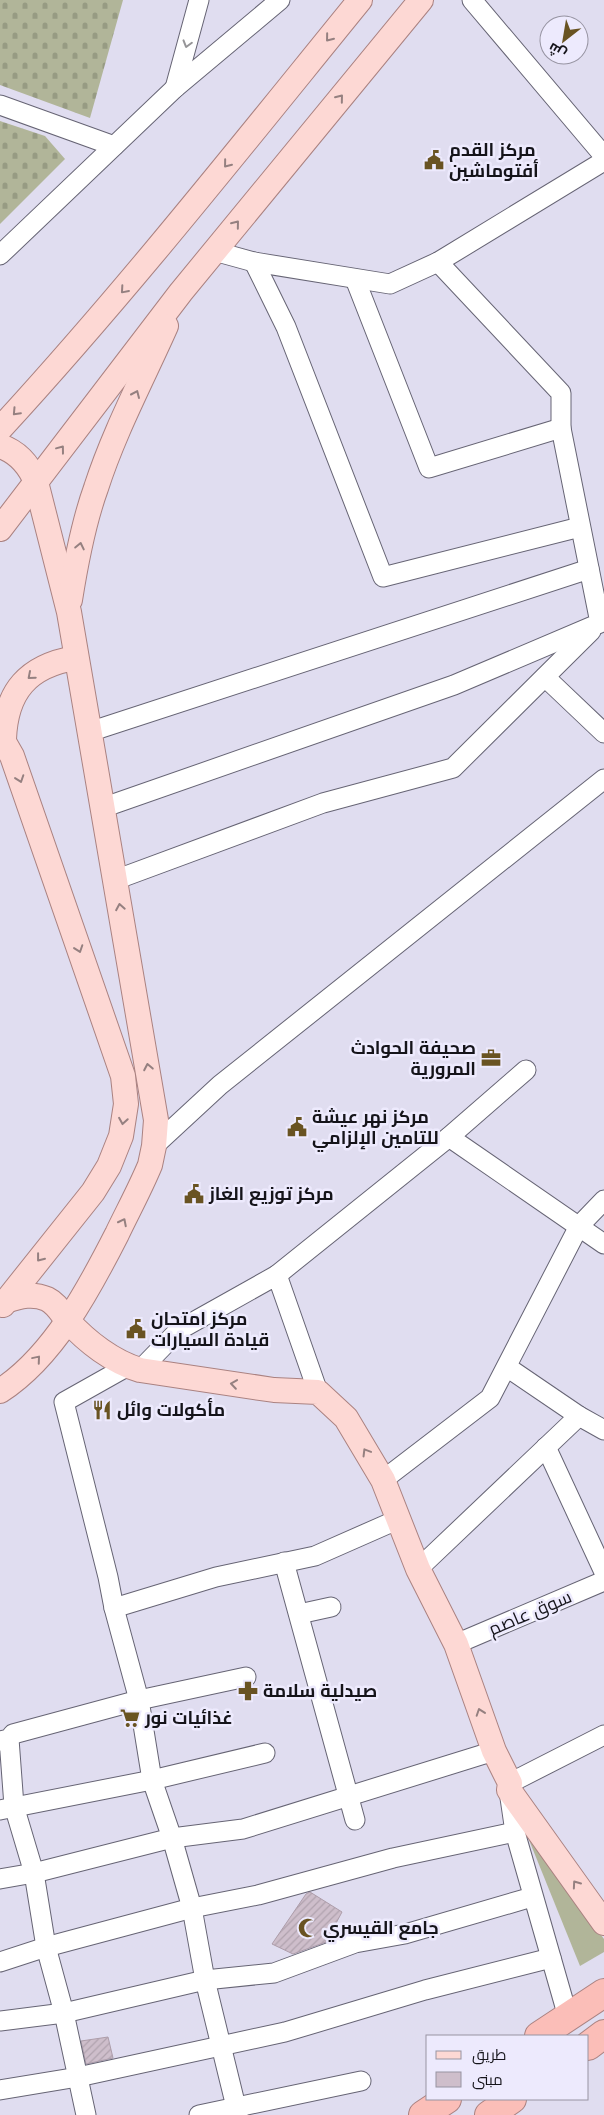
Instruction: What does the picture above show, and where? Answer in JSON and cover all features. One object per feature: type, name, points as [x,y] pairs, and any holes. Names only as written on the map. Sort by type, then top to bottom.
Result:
[{"type":"highway","points":[[541,2035],[604,1993]]},
{"type":"highway","points":[[589,2045],[604,2034]]},
{"type":"highway","points":[[423,2115],[446,2100]]},
{"type":"highway","points":[[489,2115],[511,2100]]},
{"type":"main road","points":[[0,429],[47,379],[155,253],[360,0]]},
{"type":"main road","points":[[0,529],[181,292],[421,0]]},
{"type":"main road","points":[[68,612],[82,537],[96,488],[111,448],[181,292]]},
{"type":"main road","points":[[0,446],[16,454],[25,462],[36,482],[68,612],[153,1093],[156,1120],[150,1165],[91,1284],[68,1320],[32,1365],[0,1391]]},
{"type":"main road","points":[[3,1304],[93,1192],[109,1166],[121,1136],[126,1104],[123,1076],[12,756],[2,737],[11,700],[22,683],[37,670],[55,662],[75,658]]},
{"type":"main road","points":[[3,1304],[20,1296],[34,1295],[48,1300],[60,1308],[68,1320],[106,1353],[134,1368],[274,1390],[318,1392],[346,1418],[383,1480],[418,1569],[456,1644],[494,1751],[510,1786],[604,1923]]},
{"type":"street","points":[[175,88],[199,0]]},
{"type":"street","points":[[0,255],[175,88],[280,0]]},
{"type":"street","points":[[472,0],[604,156]]},
{"type":"street","points":[[0,105],[114,146]]},
{"type":"street","points":[[214,251],[254,262],[390,284],[438,262],[604,161]]},
{"type":"street","points":[[254,262],[286,327],[383,577],[580,527]]},
{"type":"street","points":[[438,262],[561,393],[561,428],[580,527],[602,622]]},
{"type":"street","points":[[355,279],[430,468],[561,428]]},
{"type":"street","points":[[89,732],[589,568]]},
{"type":"street","points":[[115,880],[323,803],[453,768],[602,622]]},
{"type":"street","points":[[102,808],[454,686],[602,622]]},
{"type":"street","points":[[545,678],[604,733]]},
{"type":"street","points":[[154,1146],[220,1085],[604,779]]},
{"type":"street","points":[[237,2111],[205,1980],[192,1908],[172,1838],[152,1780],[139,1700],[114,1608],[64,1402],[134,1368],[179,1330],[277,1275],[449,1137],[526,1070]]},
{"type":"street","points":[[449,1137],[604,1244]]},
{"type":"street","points":[[383,1480],[490,1398],[579,1226],[604,1200]]},
{"type":"street","points":[[277,1275],[318,1392]]},
{"type":"street","points":[[507,1367],[604,1430]]},
{"type":"street","points":[[418,1569],[580,1416]]},
{"type":"street","points":[[546,1447],[604,1572]]},
{"type":"street","points":[[114,1608],[216,1577],[315,1556],[399,1519]]},
{"type":"street","points":[[284,1562],[354,1820]]},
{"type":"street","name":"سوق عاصم","points":[[456,1644],[604,1581]]},
{"type":"street","points":[[299,1614],[331,1606]]},
{"type":"street","points":[[86,2115],[64,2013],[46,1948],[34,1873],[7,1808],[5,1740],[13,1734],[139,1700],[246,1678]]},
{"type":"street","points":[[568,2017],[532,1897],[515,1832],[510,1786],[604,1735]]},
{"type":"street","points":[[0,1879],[34,1873],[172,1838],[243,1829],[494,1751]]},
{"type":"street","points":[[7,1808],[152,1780],[265,1753]]},
{"type":"street","points":[[0,1962],[192,1908],[258,1895],[393,1858],[515,1832]]},
{"type":"street","points":[[0,2021],[64,2013],[205,1980],[274,1973],[355,1943],[405,1934],[532,1897]]},
{"type":"street","points":[[0,2090],[78,2077],[285,2032],[425,1990],[551,1958]]},
{"type":"street","points":[[199,2115],[237,2111],[361,2081]]},
{"type":"green space","points":[[0,0],[123,0],[90,118],[0,85]]},
{"type":"green space","points":[[0,121],[45,136],[65,159],[0,224]]},
{"type":"green space","points":[[529,1840],[604,1939],[604,1952],[580,1966]]},
{"type":"building","name":"جامع القيسري","points":[[310,1892],[342,1912],[326,1942],[293,1954],[272,1944],[306,1894]]},
{"type":"building","points":[[108,2037],[113,2058],[86,2064],[81,2041]]},
{"type":"place","name":"مركز القدم أفتوماشين","points":[[434,160]]},
{"type":"place","name":"صحيفة الحوادث المرورية","points":[[491,1058]]},
{"type":"place","name":"مركز نهر عيشة للتامين الإلزامي","points":[[297,1127]]},
{"type":"place","name":"مركز توزيع الغاز","points":[[194,1194]]},
{"type":"place","name":"مركز امتحان قيادة السيارات","points":[[136,1329]]},
{"type":"place","name":"مأكولات وائل","points":[[102,1410]]},
{"type":"place","name":"صيدلية سلامة","points":[[248,1691]]},
{"type":"place","name":"غذائيات نور","points":[[130,1718]]},
{"type":"place","name":"جامع القيسري","points":[[308,1928]]}]
